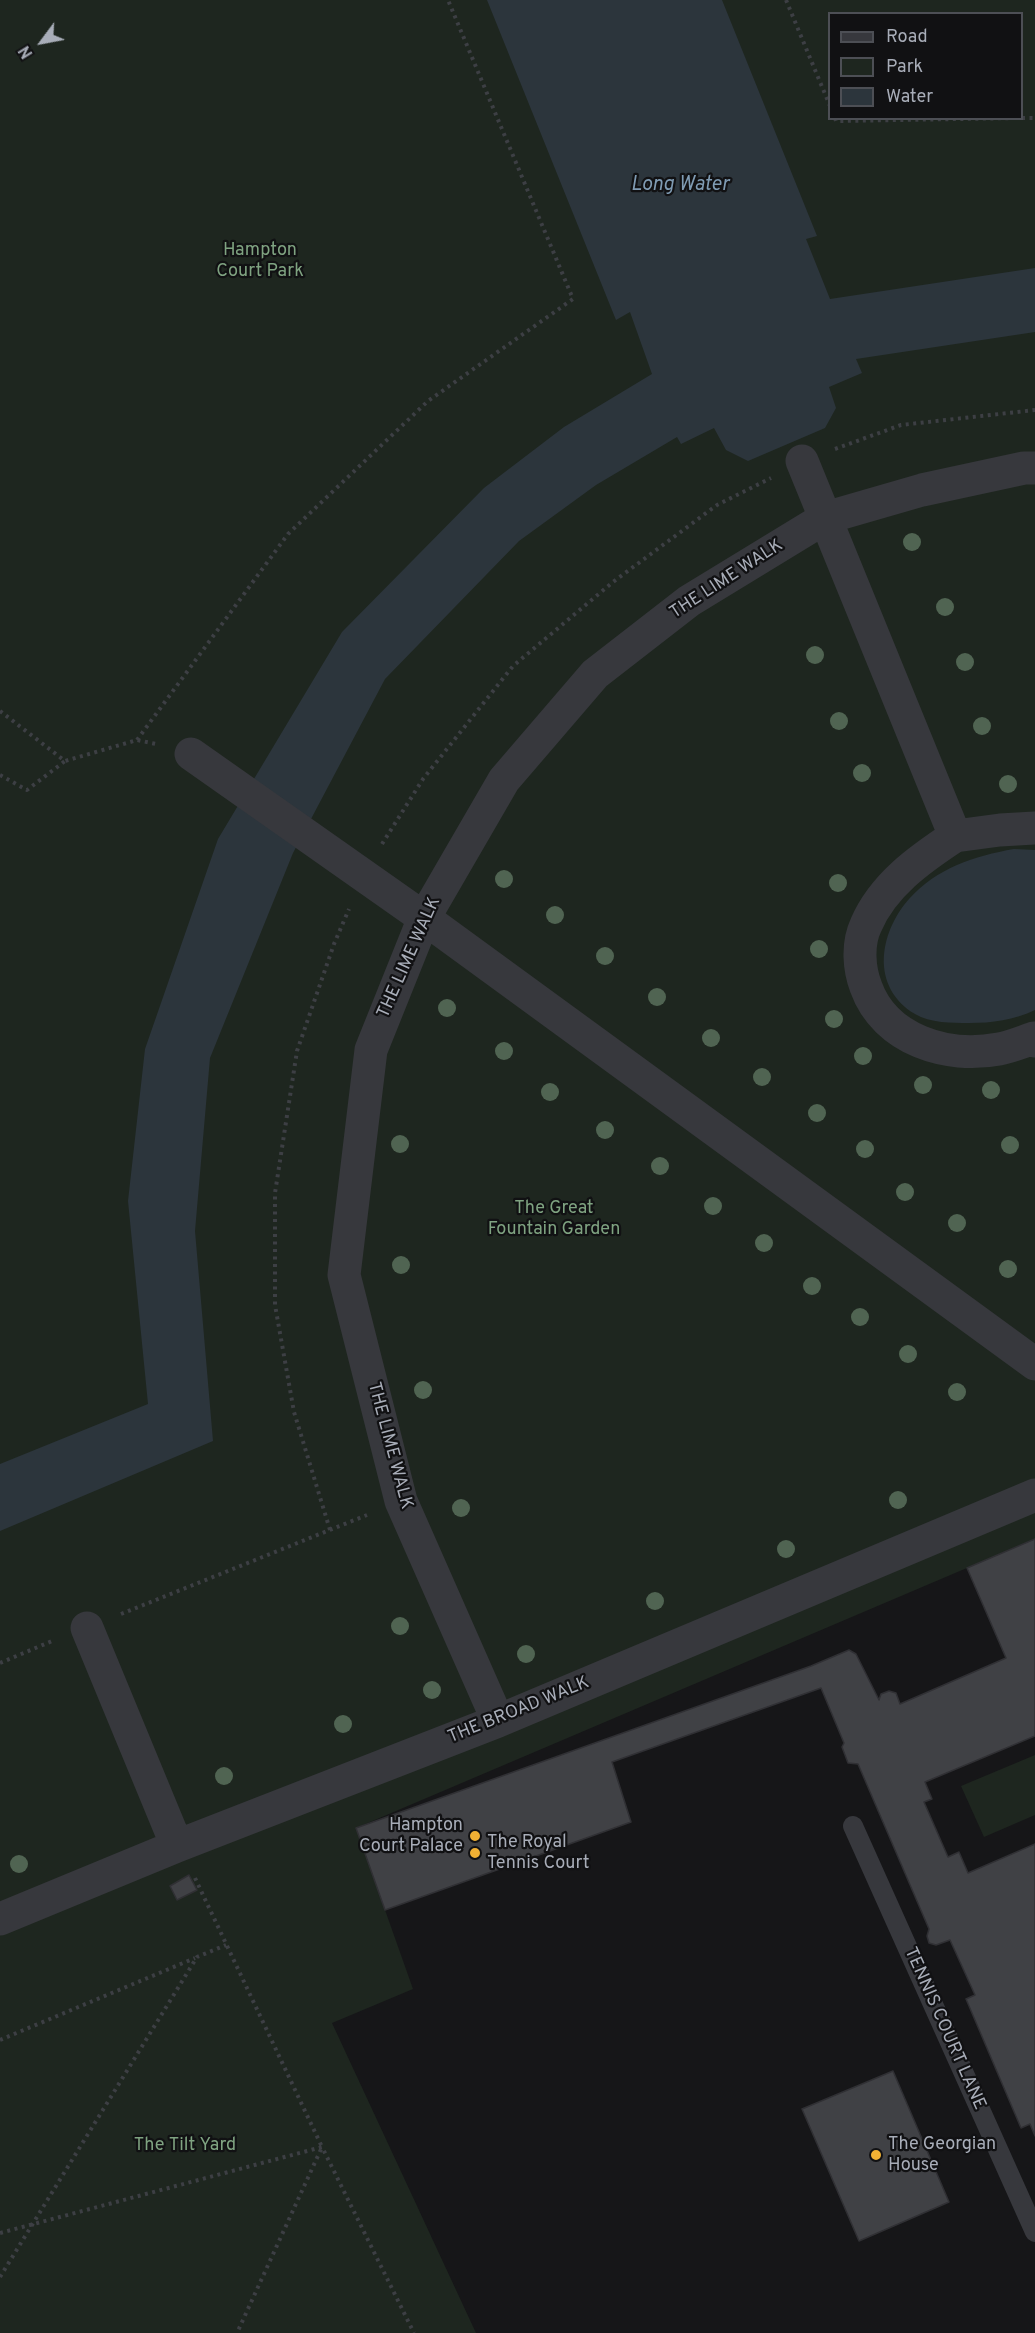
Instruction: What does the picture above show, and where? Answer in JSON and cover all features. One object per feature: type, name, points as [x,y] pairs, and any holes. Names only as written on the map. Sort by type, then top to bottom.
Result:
[{"type":"street","points":[[802,461],[955,836]]},
{"type":"street","name":"THE LIME WALK","points":[[498,1721],[401,1501],[344,1275],[371,1050],[424,918],[504,780],[595,674],[689,601],[825,518],[922,490],[1024,468],[1035,468]]},
{"type":"street","points":[[191,754],[424,918],[1035,1364]]},
{"type":"street","points":[[1035,828],[955,836],[922,858],[885,893],[865,926],[859,958],[871,1002],[888,1023],[906,1036],[927,1045],[954,1051],[998,1049],[1035,1039]]},
{"type":"street","name":"THE BROAD WALK","points":[[0,1919],[177,1846],[498,1721],[1035,1495]]},
{"type":"street","points":[[87,1628],[177,1846]]},
{"type":"lane","name":"TENNIS COURT LANE","points":[[853,1826],[1035,2232]]},
{"type":"path","points":[[137,740],[288,534],[428,401],[573,299],[448,0]]},
{"type":"path","points":[[786,0],[828,101]]},
{"type":"path","points":[[836,120],[896,120]]},
{"type":"path","points":[[0,711],[65,761]]},
{"type":"path","points":[[0,775],[27,790],[65,761],[137,740],[191,754]]},
{"type":"path","points":[[0,1663],[401,1501]]},
{"type":"path","points":[[203,1898],[414,2333]]},
{"type":"path","points":[[0,2040],[226,1946]]},
{"type":"path","points":[[0,2277],[197,1957]]},
{"type":"path","points":[[0,2233],[322,2147]]},
{"type":"path","points":[[237,2333],[322,2147]]},
{"type":"green space","name":"The Great Fountain Garden","points":[[0,0],[1035,0],[1035,1539],[356,1828],[413,1989],[332,2023],[476,2333],[0,2333]]},
{"type":"green space","points":[[1035,1755],[1035,1815],[984,1837],[961,1786]]},
{"type":"water","name":"Long Water","points":[[487,0],[722,0],[817,236],[806,239],[830,299],[1035,268],[1035,332],[856,359],[862,373],[829,387],[836,408],[825,428],[748,461],[726,450],[714,428],[681,444],[677,437],[596,485],[519,541],[385,679],[293,853],[210,1058],[195,1231],[213,1441],[0,1531],[0,1464],[148,1404],[128,1201],[145,1049],[218,839],[342,632],[484,488],[564,427],[652,374],[630,312],[616,320]]},
{"type":"water","points":[[1014,849],[1035,850],[1035,1010],[1011,1019],[978,1023],[941,1022],[915,1014],[901,1003],[885,975],[886,943],[899,913],[920,888],[944,871],[985,855]]},
{"type":"building","name":"Hampton Court Palace","points":[[1035,1539],[1035,1736],[925,1782],[932,1799],[924,1802],[948,1857],[959,1852],[968,1873],[1035,1844],[1035,2136],[1030,2124],[1021,2128],[966,1999],[975,1995],[950,1940],[936,1945],[929,1943],[927,1936],[929,1929],[858,1764],[848,1763],[842,1747],[844,1743],[821,1688],[612,1762],[631,1822],[385,1910],[356,1828],[811,1666],[849,1650],[856,1654],[879,1700],[881,1694],[889,1691],[896,1693],[900,1704],[1006,1658],[967,1568]]},
{"type":"building","points":[[189,1875],[197,1890],[177,1900],[170,1886]]},
{"type":"building","name":"The Georgian House","points":[[893,2071],[949,2202],[859,2241],[802,2109]]},
{"type":"place","name":"Hampton Court Palace","points":[[475,1836]]},
{"type":"place","name":"The Royal Tennis Court","points":[[475,1853]]},
{"type":"place","name":"The Georgian House","points":[[876,2155]]},
{"type":"park label","name":"Hampton Court Park","points":[[260,261]]},
{"type":"park label","name":"The Tilt Yard","points":[[185,2146]]}]
